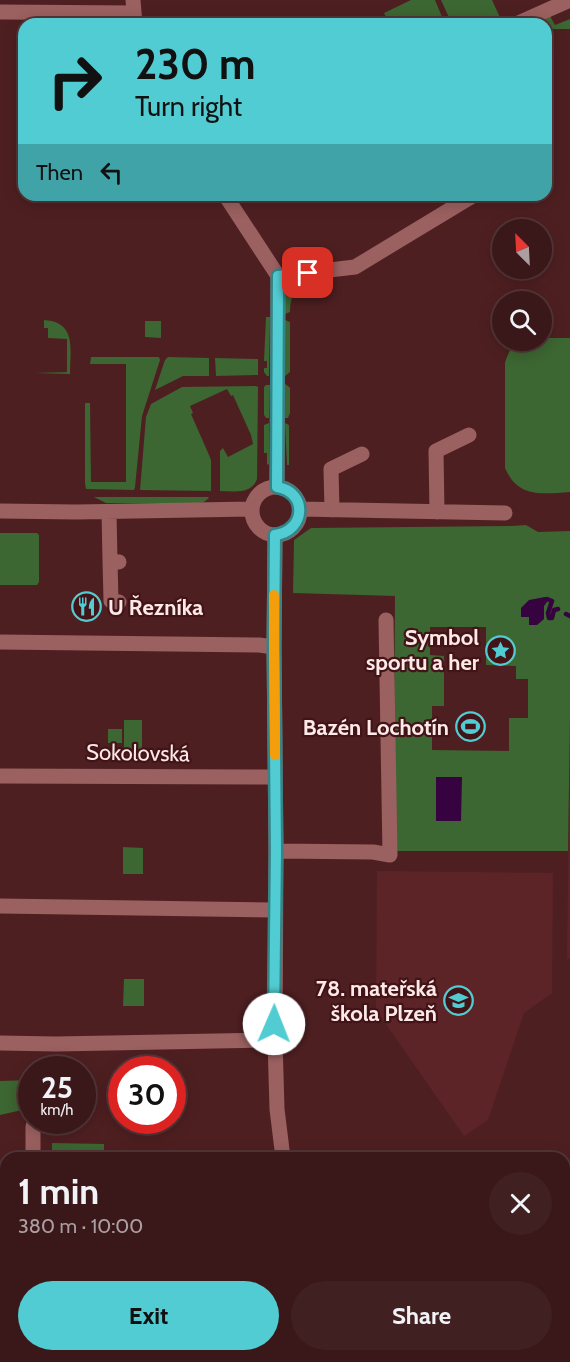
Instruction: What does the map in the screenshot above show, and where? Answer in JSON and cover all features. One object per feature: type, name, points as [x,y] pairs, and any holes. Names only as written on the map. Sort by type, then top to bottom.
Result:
[{"type":"street","points":[[530,18],[570,0]]},
{"type":"street","points":[[0,12],[134,12]]},
{"type":"street","points":[[229,201],[278,276],[277,487]]},
{"type":"street","points":[[278,276],[355,267],[464,201]]},
{"type":"street","points":[[437,513],[436,451],[469,435]]},
{"type":"street","points":[[332,510],[331,469],[362,454]]},
{"type":"street","points":[[270,487],[277,487],[290,491],[300,509],[299,517],[291,529],[275,535],[261,530],[252,517],[252,509],[257,495],[270,487]]},
{"type":"street","points":[[0,511],[109,512],[252,509]]},
{"type":"street","points":[[300,509],[504,513]]},
{"type":"street","points":[[109,512],[115,561],[111,602],[119,602]]},
{"type":"street","points":[[275,535],[274,1040],[277,1109],[282,1152]]},
{"type":"street","points":[[276,850],[373,852],[390,855],[386,620]]},
{"type":"street","points":[[0,642],[274,647]]},
{"type":"street","name":"Sokolovská","points":[[0,776],[275,777]]},
{"type":"street","points":[[0,906],[275,910]]},
{"type":"street","points":[[0,1043],[274,1040]]},
{"type":"street","points":[[33,1134],[33,1152]]},
{"type":"shaded area","points":[[545,597],[547,602],[544,606],[544,619],[537,625],[529,625],[529,617],[521,617],[521,608],[529,600]]},
{"type":"shaded area","points":[[570,724],[570,958],[567,959]]},
{"type":"shaded area","points":[[436,777],[462,777],[461,821],[436,821]]},
{"type":"shaded area","name":"78. mateřská škola Plzeň","points":[[377,871],[553,873],[552,993],[524,1013],[488,1120],[464,1136],[376,1010]]},
{"type":"green space","points":[[411,0],[435,0],[442,18],[386,18],[384,13]]},
{"type":"green space","points":[[441,0],[492,0],[500,18],[449,18]]},
{"type":"green space","points":[[570,19],[570,29],[552,29],[552,20],[555,25]]},
{"type":"green space","points":[[306,278],[305,285],[293,296],[290,312],[285,314],[289,286]]},
{"type":"green space","points":[[266,317],[270,317],[269,376],[264,372],[264,368],[267,368],[267,361],[264,361]]},
{"type":"green space","points":[[44,320],[55,322],[67,331],[70,346],[70,374],[35,373],[67,372],[67,339],[48,338],[48,328],[44,328]]},
{"type":"green space","points":[[285,320],[290,322],[290,372],[285,376]]},
{"type":"green space","points":[[145,321],[161,321],[161,338],[145,337]]},
{"type":"green space","points":[[552,338],[570,338],[570,492],[532,492],[517,485],[505,468],[505,363],[510,351],[552,351]]},
{"type":"green space","points":[[91,357],[159,357],[160,360],[142,416],[134,490],[86,489],[85,403],[90,403],[91,482],[126,482],[126,364],[90,364]]},
{"type":"green space","points":[[168,357],[209,358],[209,376],[183,376],[155,390]]},
{"type":"green space","points":[[215,358],[258,359],[258,375],[216,376]]},
{"type":"green space","points":[[285,384],[290,388],[288,418],[285,418]]},
{"type":"green space","points":[[270,385],[269,418],[264,415],[264,387]]},
{"type":"green space","points":[[182,387],[258,387],[257,479],[251,488],[242,491],[220,491],[220,451],[223,448],[228,457],[253,444],[233,395],[231,396],[227,389],[190,406],[193,413],[191,414],[211,460],[211,491],[140,490],[146,417],[151,404]]},
{"type":"green space","points":[[269,423],[269,464],[267,465],[267,453],[264,453],[264,425]]},
{"type":"green space","points":[[285,423],[289,425],[289,465],[287,465]]},
{"type":"green space","points":[[94,497],[209,498],[199,503],[106,503]]},
{"type":"green space","points":[[526,525],[538,532],[570,531],[568,851],[396,851],[393,848],[395,596],[293,593],[294,540],[311,528]],"holes":[[[430,627],[486,627],[486,665],[516,666],[516,679],[528,679],[528,718],[509,718],[509,751],[432,750],[432,706],[444,706],[444,656],[430,655]]]},
{"type":"green space","points":[[0,533],[37,533],[39,535],[39,582],[37,585],[0,585]]},
{"type":"green space","points":[[124,720],[142,720],[142,749],[124,749]]},
{"type":"green space","points":[[108,729],[122,729],[122,743],[108,743]]},
{"type":"green space","points":[[123,847],[143,848],[143,874],[123,874]]},
{"type":"green space","points":[[124,979],[144,979],[144,1006],[123,1006]]},
{"type":"green space","points":[[18,1080],[18,1111],[0,1115],[0,1081]]},
{"type":"green space","points":[[52,1143],[104,1144],[104,1152],[52,1152]]},
{"type":"waterway","points":[[543,602],[547,599],[552,601],[548,613],[549,618],[552,618],[554,610],[558,609]]},
{"type":"waterway","points":[[566,614],[570,616]]},
{"type":"slow traffic","points":[[274,595],[275,755]]},
{"type":"place","name":"U Řezníka","points":[[87,607]]},
{"type":"place","name":"Symbol sportu a her","points":[[500,650]]},
{"type":"place","name":"Bazén Lochotín","points":[[470,727]]},
{"type":"place","name":"78. mateřská škola Plzeň","points":[[458,1001]]},
{"type":"route","points":[[274,1024],[275,535],[291,529],[299,517],[300,509],[295,496],[290,491],[277,487],[278,276],[308,273]]}]
